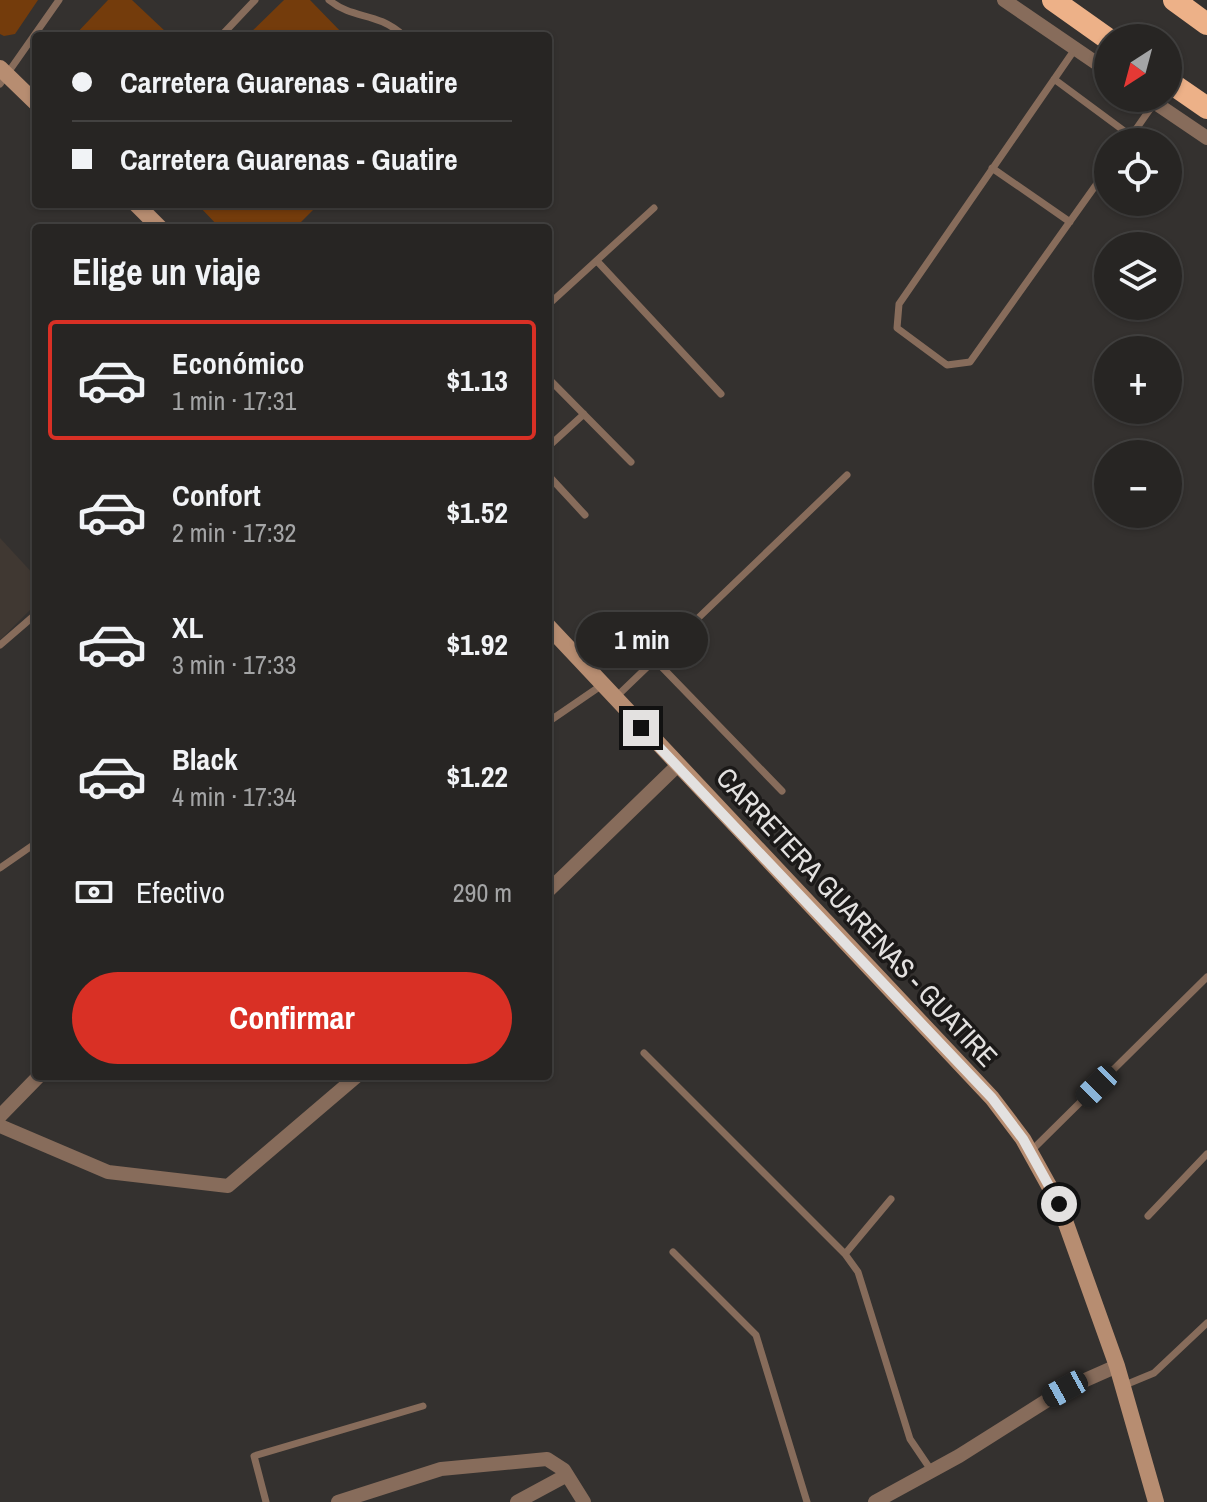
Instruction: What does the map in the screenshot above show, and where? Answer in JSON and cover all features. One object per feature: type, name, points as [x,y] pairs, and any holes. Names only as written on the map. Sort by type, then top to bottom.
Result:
[{"type":"highway","points":[[1053,0],[1094,29]]},
{"type":"highway","points":[[1174,0],[1207,24]]},
{"type":"highway","points":[[1182,91],[1207,108]]},
{"type":"main road","points":[[3,76],[32,100]]},
{"type":"main road","points":[[140,208],[156,224]]},
{"type":"main road","name":"CARRETERA GUARENAS - GUATIRE","points":[[552,630],[992,1098],[1031,1151],[1059,1204],[1117,1366],[1156,1502]]},
{"type":"street","points":[[1004,0],[1094,62]]},
{"type":"street","points":[[1169,112],[1207,138]]},
{"type":"street","points":[[552,887],[677,766]]},
{"type":"street","points":[[0,1116],[35,1080]]},
{"type":"street","points":[[0,1126],[108,1172],[228,1186],[352,1080]]},
{"type":"street","points":[[875,1502],[932,1472],[1045,1400],[1117,1366]]},
{"type":"street","points":[[338,1502],[464,1465],[547,1459],[567,1475],[584,1502]]},
{"type":"street","points":[[517,1502],[567,1475]]},
{"type":"lane","points":[[35,32],[59,0]]},
{"type":"lane","points":[[225,32],[255,0]]},
{"type":"lane","points":[[329,0],[339,8],[379,17],[399,32]]},
{"type":"lane","points":[[3,76],[32,37]]},
{"type":"lane","points":[[1075,49],[899,304],[895,317],[897,328],[947,365],[970,362],[1094,188]]},
{"type":"lane","points":[[1054,79],[1115,128]]},
{"type":"lane","points":[[992,168],[1070,222]]},
{"type":"lane","points":[[552,301],[654,208]]},
{"type":"lane","points":[[597,261],[721,394]]},
{"type":"lane","points":[[552,382],[631,462]]},
{"type":"lane","points":[[552,443],[584,414]]},
{"type":"lane","points":[[614,699],[847,475]]},
{"type":"lane","points":[[552,479],[585,515]]},
{"type":"lane","points":[[0,645],[32,617]]},
{"type":"lane","points":[[655,660],[782,791]]},
{"type":"lane","points":[[552,719],[602,685]]},
{"type":"lane","points":[[0,868],[32,846]]},
{"type":"lane","points":[[1031,1151],[1207,977]]},
{"type":"lane","points":[[644,1053],[845,1254],[858,1272],[910,1439],[932,1472]]},
{"type":"lane","points":[[1148,1216],[1207,1154]]},
{"type":"lane","points":[[845,1254],[891,1199]]},
{"type":"lane","points":[[673,1252],[756,1335],[807,1502]]},
{"type":"lane","points":[[1123,1386],[1154,1373],[1207,1323]]},
{"type":"lane","points":[[266,1502],[254,1456],[423,1406]]},
{"type":"shaded area","points":[[0,538],[32,573],[32,608],[0,640]]},
{"type":"building","points":[[0,0],[38,0],[15,34],[4,36],[0,34]]},
{"type":"building","points":[[108,0],[132,0],[166,32],[78,32]]},
{"type":"building","points":[[284,0],[310,0],[341,32],[251,32]]},
{"type":"building","points":[[201,208],[315,208],[299,224],[216,224]]},
{"type":"route","points":[[641,728],[992,1098],[1041,1167],[1059,1204]]}]
